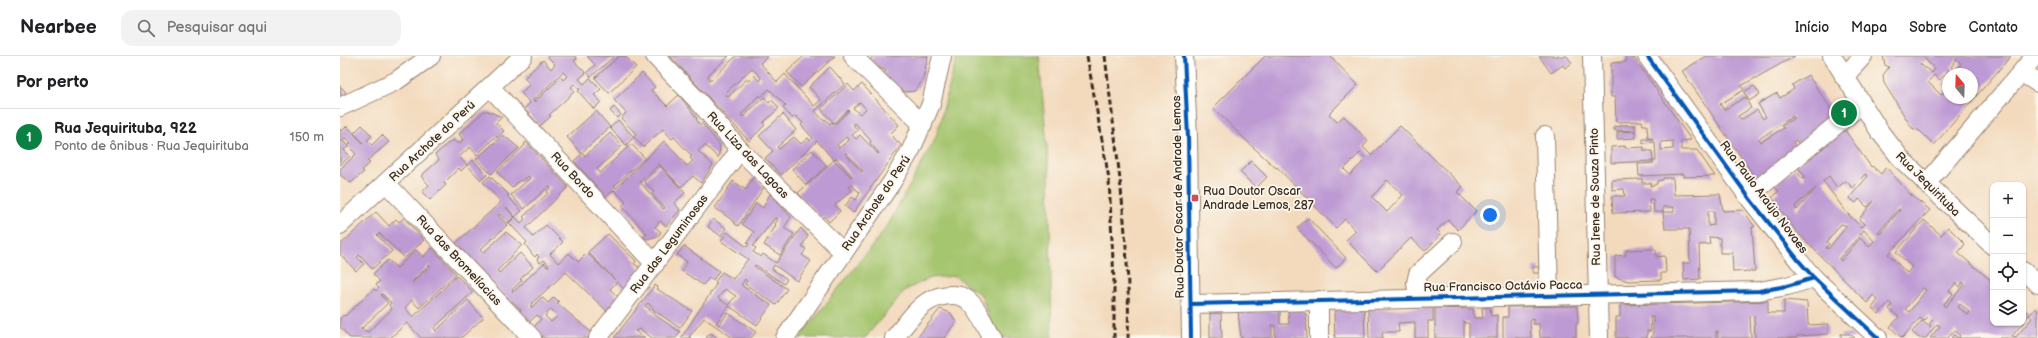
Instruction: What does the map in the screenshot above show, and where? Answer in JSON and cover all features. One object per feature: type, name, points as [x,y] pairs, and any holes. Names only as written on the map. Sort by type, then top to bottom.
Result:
[{"type":"street","points":[[340,107],[396,81],[431,56]]},
{"type":"street","name":"Rua Archote do Perú","points":[[340,225],[523,56]]},
{"type":"street","name":"Rua Liza das Lagoas","points":[[655,56],[699,102],[740,150],[843,252]]},
{"type":"street","points":[[853,56],[923,125]]},
{"type":"street","name":"Rua Archote do Perú","points":[[785,338],[892,182],[911,150],[931,104],[942,56]]},
{"type":"street","name":"Rua Doutor Oscar de Andrade Lemos","points":[[1184,56],[1188,137],[1191,338]]},
{"type":"street","name":"Rua Paulo Araújo Novaes","points":[[1647,56],[1749,196],[1814,278],[1878,338]]},
{"type":"street","name":"Rua Jequirituba","points":[[1832,56],[1862,104],[1902,160],[1990,243]]},
{"type":"street","points":[[1844,77],[1863,56]]},
{"type":"street","points":[[1926,184],[2035,56]]},
{"type":"street","name":"Rua Irene de Souza Pinto","points":[[1593,57],[1599,338]]},
{"type":"street","points":[[2022,73],[2038,83]]},
{"type":"street","name":"Rua Bordo","points":[[490,87],[655,264]]},
{"type":"street","points":[[1749,196],[1862,104]]},
{"type":"street","points":[[1545,136],[1549,295]]},
{"type":"street","name":"Rua das Leguminosas","points":[[598,338],[740,150]]},
{"type":"street","name":"Rua das Bromelíacias","points":[[386,183],[532,338]]},
{"type":"street","points":[[1418,298],[1416,283],[1418,274],[1453,242]]},
{"type":"street","points":[[2026,274],[2038,284]]},
{"type":"street","name":"Rua Francisco Octávio Pacca","points":[[1191,304],[1759,291],[1787,286],[1814,278]]},
{"type":"street","points":[[894,338],[923,305],[935,299],[952,295],[961,296],[969,301],[992,338]]},
{"type":"street","points":[[1319,300],[1319,338]]},
{"type":"green space","points":[[957,56],[1039,56],[1049,169],[1052,338],[997,338],[981,295],[955,276],[930,278],[905,290],[865,338],[799,338],[887,227],[936,137]]},
{"type":"building","points":[[547,56],[575,56],[577,59],[574,61],[586,73],[579,79],[584,84],[590,78],[601,89],[594,95],[601,102],[594,109],[578,91],[580,89],[574,84],[571,87],[575,91],[549,115],[551,116],[540,126],[524,109],[530,103],[521,93],[530,84],[524,78],[543,60],[551,69],[555,64]],"holes":[[[563,72],[567,76],[563,80],[561,77],[534,102],[533,100]]]},
{"type":"building","points":[[587,56],[614,56],[591,77],[587,72],[595,65]]},
{"type":"building","points":[[619,56],[625,56],[636,67],[609,93],[595,78]]},
{"type":"building","points":[[670,56],[729,56],[708,75],[710,81],[736,56],[768,56],[760,63],[777,82],[785,74],[814,106],[821,100],[809,87],[830,67],[845,84],[815,111],[823,120],[825,119],[830,124],[832,122],[834,125],[849,111],[848,110],[834,123],[821,109],[848,84],[854,91],[862,84],[899,125],[890,134],[901,145],[853,213],[845,206],[852,197],[856,200],[860,193],[852,185],[849,187],[852,190],[835,205],[840,211],[829,222],[824,216],[822,219],[798,193],[834,160],[817,141],[781,175],[765,158],[773,151],[759,136],[783,114],[796,130],[777,147],[779,149],[794,137],[801,144],[808,138],[810,141],[813,138],[801,125],[803,123],[796,116],[792,118],[783,108],[786,106],[769,89],[761,97],[759,95],[741,115],[743,117],[764,97],[769,103],[772,100],[779,108],[763,123],[765,125],[749,141]],"holes":[[[752,68],[761,78],[759,81],[754,75],[748,81],[747,79],[728,97],[725,93]],[[860,102],[866,109],[860,114],[853,108]],[[855,123],[871,141],[870,143],[879,153],[878,154],[860,135],[856,139],[852,135],[858,130],[853,125]],[[846,137],[849,140],[839,148],[837,145]],[[846,153],[863,171],[862,172],[845,154]],[[836,158],[852,176],[851,177],[834,160]]]},
{"type":"building","points":[[804,56],[835,56],[801,87],[787,72]]},
{"type":"building","points":[[873,56],[928,56],[923,79],[914,91],[906,92],[898,89],[882,77],[886,71],[869,62]]},
{"type":"building","points":[[1265,56],[1330,56],[1358,85],[1329,114],[1337,122],[1344,116],[1368,141],[1363,147],[1371,155],[1400,126],[1463,187],[1457,192],[1476,211],[1458,230],[1448,220],[1437,230],[1441,234],[1425,251],[1411,238],[1377,271],[1346,240],[1356,231],[1345,219],[1336,228],[1277,167],[1276,168],[1253,147],[1213,108]],"holes":[[[1360,153],[1366,159],[1350,175],[1344,169]],[[1387,180],[1403,195],[1387,212],[1372,197]]]},
{"type":"building","points":[[1539,56],[1567,56],[1572,63],[1565,68],[1563,65],[1551,73]]},
{"type":"building","points":[[1626,56],[1635,59],[1691,140],[1681,141],[1681,150],[1697,150],[1715,176],[1683,177],[1684,174],[1639,176],[1638,164],[1653,163],[1653,161],[1656,161],[1655,142],[1643,143],[1643,139],[1653,139],[1648,138],[1647,125],[1643,125],[1642,121],[1616,122],[1615,97],[1611,97],[1611,63],[1626,62]],"holes":[[[1673,141],[1673,149],[1661,150],[1661,142]]]},
{"type":"building","points":[[1707,56],[1795,56],[1741,86],[1744,90],[1720,104],[1724,110],[1745,97],[1751,108],[1738,116],[1741,120],[1757,110],[1763,119],[1766,117],[1758,104],[1777,93],[1780,98],[1794,89],[1792,85],[1808,75],[1838,119],[1799,145],[1796,140],[1793,142],[1799,151],[1759,183],[1682,71]],"holes":[[[1793,116],[1794,118],[1781,126],[1784,128],[1761,142],[1759,139]]]},
{"type":"building","points":[[1883,56],[2011,56],[1978,94],[1978,68],[1958,68],[1961,64],[1957,59],[1951,67],[1952,68],[1942,68],[1942,78],[1940,80],[1934,75],[1928,82],[1941,95],[1942,94],[1942,104],[1969,104],[1934,145],[1920,131],[1912,128],[1884,83],[1883,75],[1889,67],[1885,65]],"holes":[[[1925,59],[1935,69],[1932,73],[1920,64]]]},
{"type":"building","points":[[642,73],[655,87],[651,90],[667,106],[679,95],[697,118],[696,119],[700,125],[702,123],[719,144],[720,148],[718,158],[705,145],[698,151],[713,165],[701,183],[693,176],[681,187],[659,164],[640,182],[663,209],[665,208],[652,194],[654,192],[644,181],[660,166],[685,193],[674,203],[680,210],[666,226],[660,221],[655,227],[661,232],[658,236],[647,239],[643,237],[647,234],[622,206],[626,202],[614,190],[606,197],[574,161],[583,153],[585,156],[610,133],[622,146],[597,169],[600,173],[631,144],[645,158],[614,186],[616,188],[664,141],[687,166],[693,161],[690,158],[692,156],[674,137],[672,139],[663,129],[643,147],[634,137],[636,134],[621,118],[626,113],[614,100]]},
{"type":"building","points":[[340,86],[346,92],[340,97]]},
{"type":"building","points":[[1754,86],[1760,94],[1749,101],[1744,92]]},
{"type":"building","points":[[614,107],[621,115],[617,118],[610,111]]},
{"type":"building","points":[[484,111],[488,111],[502,117],[496,123],[504,131],[497,138],[496,136],[477,155],[470,147],[459,157],[467,165],[461,171],[459,168],[444,183],[446,185],[430,200],[422,192],[429,185],[421,176],[439,160],[435,155],[447,144],[453,140],[458,144],[463,140],[459,134]]},
{"type":"building","points":[[596,111],[610,127],[581,153],[567,137]]},
{"type":"building","points":[[618,120],[634,137],[626,145],[610,128]]},
{"type":"building","points":[[362,125],[372,136],[367,140],[372,145],[382,135],[389,142],[367,161],[370,163],[362,170],[364,172],[351,183],[340,175],[340,169],[356,154],[348,146],[344,150],[350,156],[340,165],[340,129],[342,131],[347,126],[364,144],[354,133]],"holes":[[[345,138],[351,143],[348,146],[342,140]]]},
{"type":"building","points":[[1620,125],[1635,125],[1635,131],[1614,130],[1614,126],[1620,127]]},
{"type":"building","points":[[1842,126],[1871,167],[1872,166],[1881,174],[1886,167],[1911,195],[1930,210],[1888,254],[1907,273],[1912,267],[1896,252],[1924,220],[1941,235],[1948,227],[1965,244],[1958,253],[1990,280],[1990,326],[2020,326],[2012,336],[2015,338],[1958,338],[1960,336],[1955,330],[1948,338],[1930,338],[1940,326],[1937,324],[1926,338],[1919,338],[1912,332],[1922,321],[1930,327],[1931,325],[1929,324],[1933,320],[1929,316],[1924,321],[1920,318],[1902,338],[1890,327],[1899,317],[1889,309],[1892,305],[1889,302],[1879,314],[1872,308],[1878,300],[1873,295],[1867,303],[1796,231],[1772,198],[1779,191],[1774,186],[1794,169],[1803,179],[1805,177],[1796,165]],"holes":[[[1865,174],[1868,176],[1849,198],[1856,203],[1859,199],[1867,207],[1874,201],[1859,219],[1864,224],[1861,227],[1847,213],[1823,181],[1829,176],[1837,188],[1846,181],[1853,188]],[[1816,188],[1797,210],[1795,206]],[[1899,209],[1900,210],[1880,234],[1878,233]],[[1841,224],[1847,226],[1828,249],[1826,248],[1829,244],[1827,242]],[[1864,230],[1874,241],[1869,247],[1860,238],[1841,261],[1839,259]],[[1963,282],[1965,284],[1945,307],[1943,305],[1953,294],[1949,291],[1956,283],[1960,287]],[[1923,288],[1926,290],[1909,312],[1905,309]],[[1960,304],[1970,312],[1968,315],[1958,307]]]},
{"type":"building","points":[[1635,131],[1636,138],[1617,139],[1617,132]]},
{"type":"building","points":[[503,135],[519,148],[491,174],[476,159]]},
{"type":"building","points":[[526,142],[568,187],[526,228],[533,237],[546,225],[563,242],[550,254],[558,263],[569,253],[578,262],[587,253],[615,280],[588,252],[608,234],[636,261],[634,264],[639,267],[638,273],[625,290],[617,282],[610,289],[619,298],[608,312],[566,272],[531,304],[531,308],[542,297],[548,303],[554,297],[559,302],[557,303],[592,333],[588,338],[544,338],[534,327],[541,319],[537,315],[529,322],[519,312],[521,310],[512,301],[510,302],[456,243],[501,202],[483,182],[490,176],[509,195],[507,196],[522,211],[515,217],[521,223],[525,219],[523,217],[548,193],[547,191],[551,187],[549,186],[524,209],[511,195],[530,178],[528,176],[522,182],[520,180],[512,188],[497,172],[525,145],[524,144]],"holes":[[[506,207],[515,217],[509,223],[527,242],[525,244],[532,254],[535,257],[537,254],[539,257],[537,259],[540,263],[544,260],[549,266],[547,267],[544,263],[513,292],[512,290],[522,280],[520,279],[533,267],[520,253],[499,273],[497,271],[522,245],[506,232],[483,253],[480,250],[507,225],[498,215],[500,214],[508,223],[514,217]],[[551,309],[558,316],[551,322],[545,316]]]},
{"type":"building","points":[[1625,146],[1625,148],[1644,147],[1644,151],[1652,151],[1653,161],[1611,163],[1611,147]]},
{"type":"building","points":[[812,150],[827,166],[806,185],[792,169]]},
{"type":"building","points":[[473,160],[487,175],[481,180],[467,165]]},
{"type":"building","points":[[1251,161],[1267,177],[1256,188],[1240,172]]},
{"type":"building","points":[[754,176],[764,187],[738,226],[734,223],[735,222],[715,208],[733,181],[746,190]]},
{"type":"building","points":[[1663,178],[1673,178],[1674,195],[1720,194],[1723,211],[1743,210],[1755,227],[1752,227],[1755,271],[1733,272],[1732,253],[1720,253],[1720,238],[1709,237],[1710,244],[1699,245],[1700,279],[1684,280],[1683,263],[1690,263],[1689,229],[1665,229],[1663,212],[1654,212],[1653,199],[1649,199],[1650,212],[1613,213],[1612,196],[1625,196],[1624,189],[1612,190],[1612,180],[1642,179],[1642,183],[1651,183],[1650,186],[1657,184],[1657,181],[1663,180]],"holes":[[[1663,207],[1674,207],[1674,212],[1663,212]],[[1708,211],[1714,211],[1714,225],[1708,226]]]},
{"type":"building","points":[[770,194],[791,217],[784,228],[794,234],[780,255],[764,245],[776,225],[775,224],[778,219],[775,218],[753,246],[756,248],[753,252],[761,257],[763,254],[776,263],[801,228],[808,236],[802,246],[806,249],[802,255],[811,261],[797,281],[774,265],[772,269],[787,279],[784,284],[756,265],[754,266],[787,289],[776,305],[745,284],[747,281],[745,279],[741,285],[771,305],[757,325],[729,306],[716,323],[719,325],[728,313],[756,332],[751,338],[733,338],[704,318],[689,337],[691,338],[681,338],[717,283],[715,282],[722,272],[733,279],[748,259],[721,241],[727,232],[747,247],[749,244],[747,243],[754,232],[742,224],[756,203],[763,208]],"holes":[[[725,289],[736,296],[728,305],[718,298]]]},
{"type":"building","points":[[376,212],[389,226],[396,219],[399,222],[404,218],[424,240],[405,258],[379,233],[377,235],[392,251],[372,269],[359,255],[357,257],[364,264],[356,271],[340,254],[340,245]]},
{"type":"building","points":[[1308,218],[1346,258],[1336,268],[1297,228]]},
{"type":"building","points":[[713,219],[726,228],[721,236],[708,227]]},
{"type":"building","points":[[684,246],[719,271],[713,280],[709,278],[703,285],[682,271],[687,262],[677,255]]},
{"type":"building","points":[[432,248],[456,274],[419,308],[412,300],[405,308],[413,317],[457,276],[473,292],[434,328],[436,331],[468,300],[483,318],[461,338],[421,338],[407,323],[390,338],[350,338],[340,327],[340,318],[344,315],[345,316],[374,289],[376,291],[379,288],[376,285],[380,281],[373,274],[388,260],[397,268],[416,250],[423,257]],"holes":[[[429,265],[430,266],[412,282]],[[382,294],[391,303],[389,305],[392,309],[368,332],[361,329],[388,303],[381,295]]]},
{"type":"building","points":[[1656,249],[1656,257],[1665,256],[1666,273],[1661,273],[1661,280],[1628,281],[1615,277],[1615,256],[1626,255],[1626,250]]},
{"type":"building","points":[[1533,267],[1539,267],[1539,273],[1533,273]]},
{"type":"building","points":[[655,285],[658,287],[657,289],[692,311],[680,328],[652,309],[653,308],[648,303],[645,306],[650,309],[649,311],[680,332],[676,338],[652,338],[640,329],[635,331],[645,338],[614,338]]},
{"type":"building","points":[[1784,300],[1807,302],[1808,325],[1828,324],[1828,334],[1797,336],[1797,338],[1755,338],[1754,316],[1750,315],[1751,338],[1718,338],[1718,331],[1716,331],[1716,338],[1651,338],[1653,332],[1653,317],[1650,317],[1651,331],[1647,331],[1647,338],[1616,338],[1616,317],[1620,317],[1620,305],[1768,301],[1768,313],[1784,313]]},
{"type":"building","points":[[1577,306],[1578,323],[1576,323],[1576,337],[1540,338],[1539,324],[1533,324],[1533,319],[1530,320],[1531,338],[1503,338],[1503,317],[1508,317],[1508,307]]},
{"type":"building","points":[[1490,307],[1491,316],[1497,315],[1497,338],[1469,338],[1469,323],[1465,323],[1464,321],[1464,338],[1435,338],[1435,308],[1473,309],[1474,318],[1483,318],[1482,308]]},
{"type":"building","points":[[1433,308],[1433,321],[1428,321],[1428,338],[1415,338],[1415,322],[1398,323],[1399,332],[1382,332],[1383,338],[1369,338],[1368,309]]},
{"type":"building","points":[[2035,308],[2038,311],[2038,338],[2015,338],[2032,318],[2029,315],[2026,319],[2026,312],[2030,315]]},
{"type":"building","points":[[940,309],[951,313],[956,322],[944,338],[917,338]]},
{"type":"building","points":[[1364,309],[1365,338],[1335,338],[1334,314],[1337,310]]},
{"type":"building","points":[[1280,311],[1280,324],[1289,324],[1288,311],[1300,311],[1306,314],[1307,338],[1275,338],[1275,325],[1272,325],[1272,338],[1241,338],[1238,312]]},
{"type":"building","points":[[1210,313],[1221,313],[1222,338],[1210,338]]},
{"type":"building","points":[[710,333],[718,338],[706,338]]},
{"type":"building","points":[[1841,334],[1850,334],[1855,338],[1841,338]]},
{"type":"building","points":[[1954,335],[1958,338],[1951,338]]},
{"type":"railway","points":[[1087,56],[1109,179],[1114,281],[1114,338]]},
{"type":"railway","points":[[1105,56],[1125,232],[1128,338]]},
{"type":"cycle path","points":[[1184,56],[1188,137],[1191,338]]},
{"type":"cycle path","points":[[1647,56],[1750,199],[1799,261],[1814,278],[1878,338]]},
{"type":"cycle path","points":[[1191,304],[1759,291],[1787,286],[1814,278]]},
{"type":"place","name":"Rua Jequirituba, 922","points":[[1844,113]]},
{"type":"place","name":"Rua Doutor Oscar Andrade Lemos, 287","points":[[1195,198]]}]
